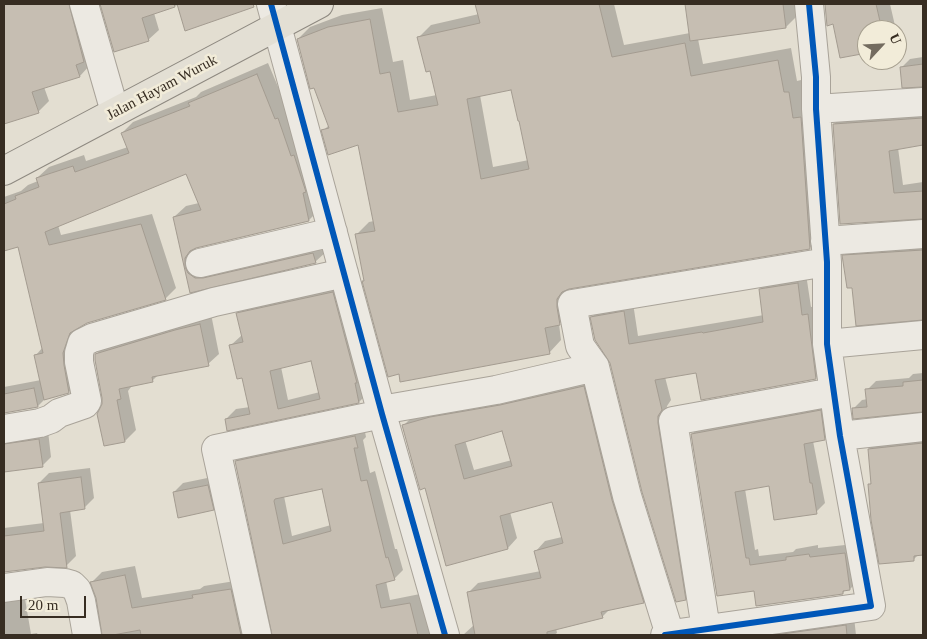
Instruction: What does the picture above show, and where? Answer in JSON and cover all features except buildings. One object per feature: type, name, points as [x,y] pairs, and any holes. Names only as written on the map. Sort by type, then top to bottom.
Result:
[{"type":"main road","name":"Jalan Hayam Wuruk","points":[[4,171],[115,112],[274,15],[319,4]]},
{"type":"street","points":[[84,4],[115,112]]},
{"type":"street","points":[[809,4],[816,78],[816,109],[826,252],[827,344],[840,436],[871,606],[755,629],[706,629],[668,635],[627,496],[595,367],[580,346],[572,304],[826,252],[923,234]]},
{"type":"street","points":[[274,15],[445,635]]},
{"type":"street","points":[[816,109],[923,102]]},
{"type":"street","points":[[200,263],[333,232]]},
{"type":"street","points":[[4,428],[40,423],[51,419],[59,413],[85,404],[87,401],[78,362],[82,343],[92,338],[214,302],[344,273]]},
{"type":"street","points":[[827,344],[923,335]]},
{"type":"street","points":[[257,635],[216,450],[382,412],[496,390],[595,367]]},
{"type":"street","points":[[706,629],[673,421],[833,392]]},
{"type":"street","points":[[840,436],[923,427]]},
{"type":"street","points":[[4,588],[47,582],[72,585],[77,590],[81,601],[87,635]]},
{"type":"cycle path","points":[[271,4],[382,414],[445,635]]},
{"type":"cycle path","points":[[665,635],[871,606],[840,436],[827,344],[827,262],[816,109],[816,77],[809,4]]}]
